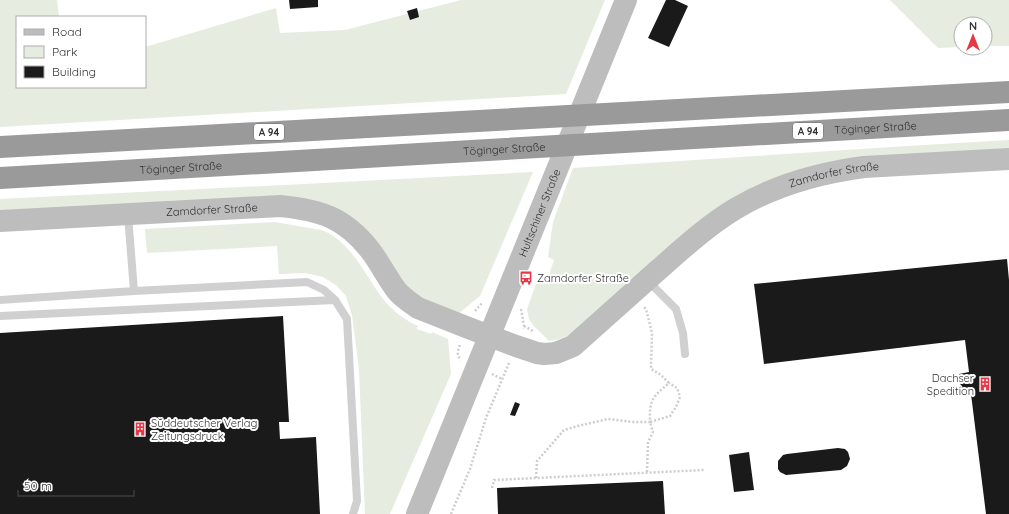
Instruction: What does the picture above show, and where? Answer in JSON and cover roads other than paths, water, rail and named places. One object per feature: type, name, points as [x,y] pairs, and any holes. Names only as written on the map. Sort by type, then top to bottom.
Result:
[{"type":"highway","name":"A 94","points":[[0,147],[1009,92]]},
{"type":"highway","name":"Töginger Straße","points":[[0,178],[1009,120]]},
{"type":"street","name":"Hultschiner Straße","points":[[417,514],[626,0]]},
{"type":"street","name":"Zamdorfer Straße","points":[[0,221],[280,206],[302,208],[335,219],[351,230],[370,250],[397,291],[406,300],[418,308],[516,346],[544,354],[556,353],[573,346],[682,249],[712,225],[736,209],[764,194],[786,185],[842,170],[864,167],[1009,159]]},
{"type":"lane","points":[[128,214],[134,292]]},
{"type":"lane","points":[[647,280],[676,309],[683,333],[685,354]]},
{"type":"lane","points":[[0,300],[307,282],[324,290],[335,300],[347,319],[357,501],[353,514]]},
{"type":"lane","points":[[0,316],[335,300]]},
{"type":"place","name":"Zamdorfer Straße","points":[[526,278]]},
{"type":"place","name":"Dachser Spedition","points":[[985,384]]},
{"type":"place","name":"Süddeutscher Verlag Zeitungsdruck","points":[[140,429]]}]
